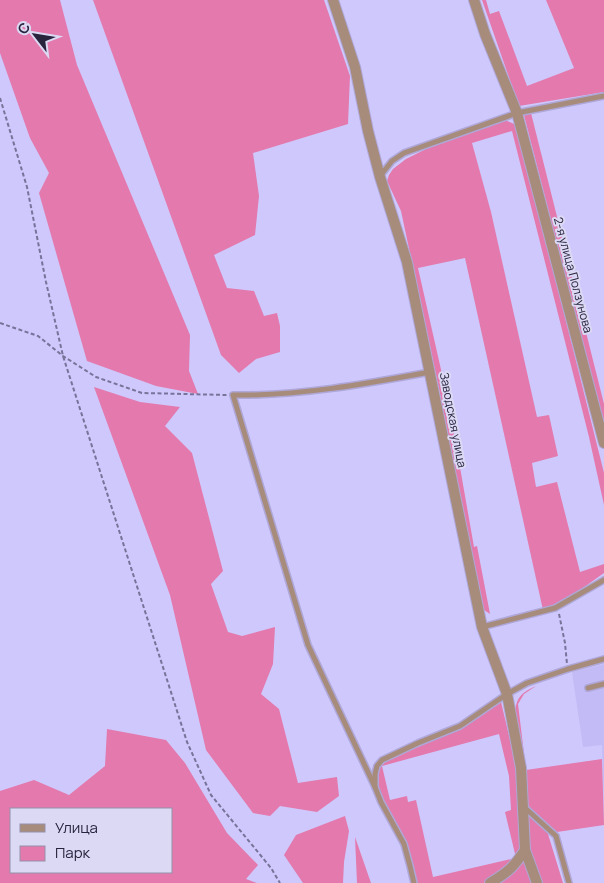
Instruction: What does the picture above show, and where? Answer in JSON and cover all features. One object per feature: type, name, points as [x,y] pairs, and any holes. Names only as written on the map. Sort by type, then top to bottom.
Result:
[{"type":"street","name":"Заводская улица","points":[[333,0],[355,67],[368,132],[407,262],[482,627],[507,694],[521,768],[525,850],[537,883]]},
{"type":"street","name":"2-я улица Ползунова","points":[[474,0],[485,34],[517,113],[604,442]]},
{"type":"street","points":[[490,883],[508,872],[525,850]]},
{"type":"lane","points":[[380,176],[392,161],[404,153],[517,113],[604,96]]},
{"type":"lane","points":[[414,883],[404,844],[381,802],[308,645],[233,395],[259,396],[312,390],[430,372]]},
{"type":"lane","points":[[482,627],[557,607],[604,580]]},
{"type":"lane","points":[[375,787],[377,766],[382,760],[460,726],[507,694],[527,683],[604,659]]},
{"type":"lane","points":[[588,688],[604,684]]},
{"type":"lane","points":[[523,806],[556,836],[569,883]]},
{"type":"path","points":[[0,98],[27,187],[63,356],[187,742],[211,794],[271,868],[280,883]]},
{"type":"path","points":[[0,323],[38,336],[63,356],[96,377],[142,393],[233,395]]},
{"type":"path","points":[[557,607],[565,643],[568,669]]},
{"type":"shaded area","points":[[604,664],[604,808],[602,745],[583,747],[572,672]]},
{"type":"green space","points":[[0,0],[60,0],[77,65],[190,335],[189,371],[198,394],[156,386],[87,361],[39,193],[49,173],[30,138],[0,53]]},
{"type":"green space","points":[[93,0],[324,0],[350,76],[348,124],[253,153],[259,196],[255,235],[214,255],[227,288],[254,291],[264,316],[277,313],[280,326],[280,352],[256,359],[239,373],[221,355]]},
{"type":"green space","points":[[482,0],[486,0],[490,14],[499,11],[527,86],[574,68],[546,0],[604,0],[604,92],[519,106]]},
{"type":"green space","points":[[531,113],[604,404],[604,428],[524,115]]},
{"type":"green space","points":[[505,120],[514,124],[520,137],[604,473],[604,505],[589,437],[512,131],[472,143],[491,212],[537,417],[549,415],[558,456],[532,463],[536,487],[557,482],[580,572],[604,564],[604,573],[570,597],[543,610],[465,258],[418,268],[449,405],[474,547],[477,546],[490,614],[482,606],[401,211],[387,181],[393,169],[406,159],[436,144]]},
{"type":"green space","points":[[94,387],[140,402],[180,407],[165,426],[192,453],[223,571],[211,584],[228,632],[242,636],[275,627],[273,664],[261,694],[279,709],[298,783],[337,777],[339,796],[317,812],[280,806],[270,816],[253,813],[206,750],[170,595]]},
{"type":"green space","points":[[536,686],[524,694],[518,704],[526,770],[602,759],[604,825],[557,832],[536,814],[526,802],[515,711],[521,695]]},
{"type":"green space","points":[[501,702],[516,765],[521,828],[518,857],[487,883],[416,883],[406,843],[379,794],[378,778],[381,763],[420,744],[455,731]],"holes":[[[499,734],[509,776],[511,810],[505,812],[516,858],[433,877],[416,800],[408,802],[407,796],[390,800],[382,766]]]},
{"type":"green space","points":[[107,729],[166,740],[185,763],[227,833],[258,865],[246,879],[257,883],[0,883],[0,791],[34,780],[69,795],[105,766]]},
{"type":"green space","points":[[526,813],[549,833],[563,883],[540,883],[526,846]]},
{"type":"green space","points":[[345,816],[349,831],[343,883],[303,883],[284,855],[296,835]]},
{"type":"green space","points":[[355,837],[371,883],[357,883]]},
{"type":"green space","points":[[525,856],[533,883],[499,883],[515,872]]}]
